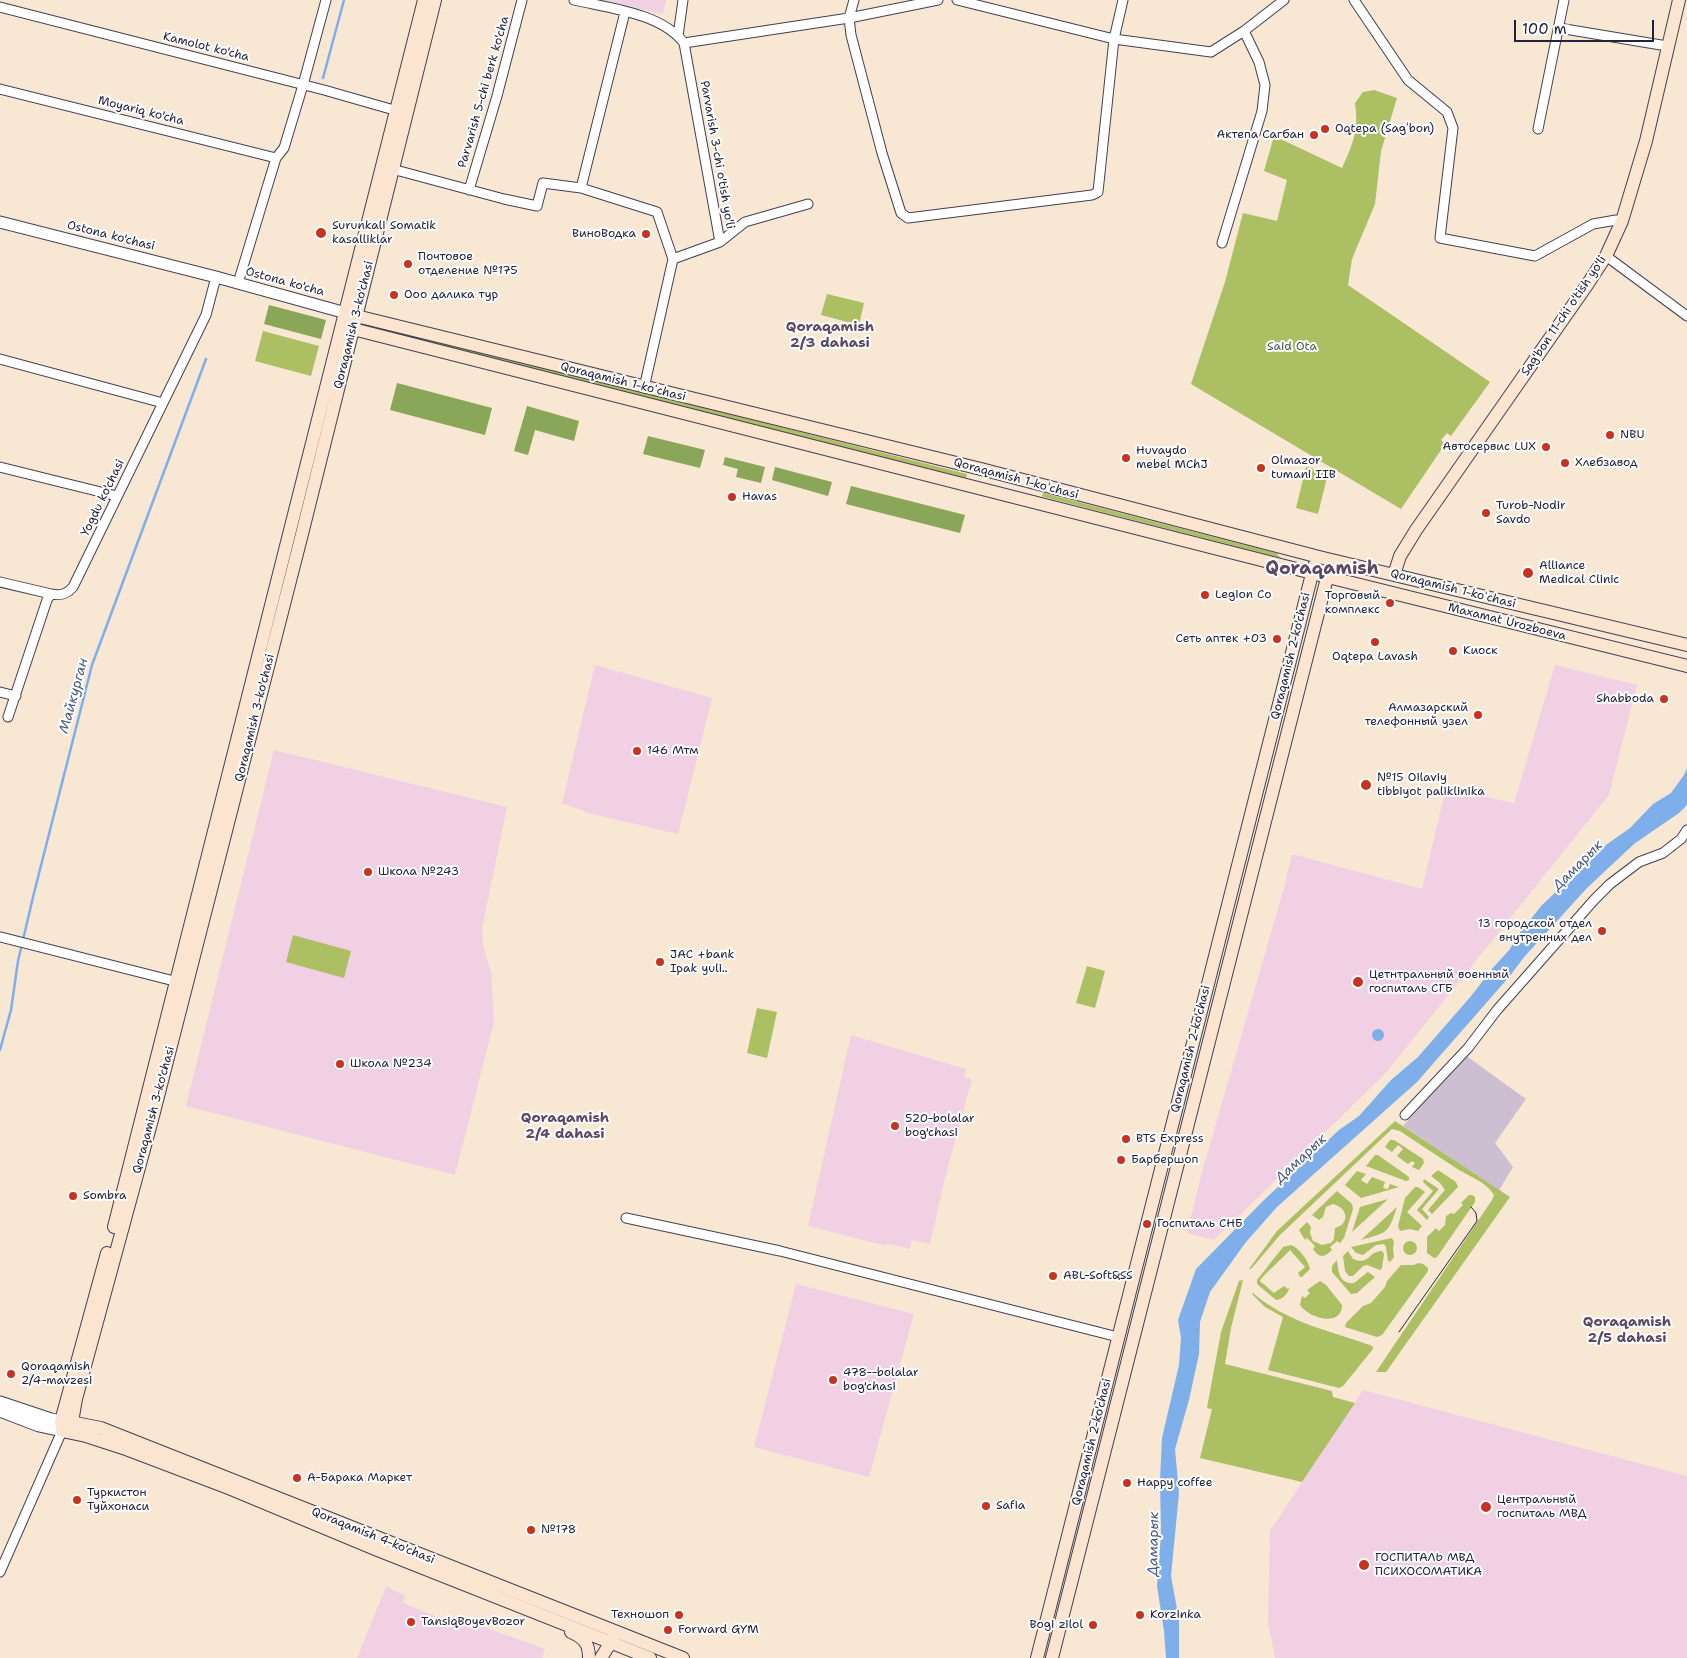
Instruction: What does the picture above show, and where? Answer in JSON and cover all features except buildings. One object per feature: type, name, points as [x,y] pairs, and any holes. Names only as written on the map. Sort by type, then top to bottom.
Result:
[{"type":"main road","name":"Qoraqamish 3-ko'chasi","points":[[65,1425],[76,1399],[152,1120],[182,983],[401,112],[424,0]]},
{"type":"main road","name":"Qoraqamish 3-ko'chasi","points":[[182,983],[353,329],[351,314],[392,169],[401,112],[435,0]]},
{"type":"main road","name":"Sag'bon 11-chi o'tish yo'li","points":[[1394,575],[1400,556],[1416,530],[1606,256],[1622,222],[1646,141],[1679,0]]},
{"type":"main road","name":"Qoraqamish 1-koʻchasi","points":[[351,314],[981,470],[1332,560],[1687,646]]},
{"type":"main road","name":"Qoraqamish 1-koʻchasi","points":[[353,329],[1328,577]]},
{"type":"main road","points":[[977,487],[981,470]]},
{"type":"main road","name":"Qoraqamish 2-ko'chasi","points":[[1037,1658],[1316,556]]},
{"type":"main road","name":"Qoraqamish 2-ko'chasi","points":[[1052,1658],[1332,560]]},
{"type":"main road","name":"Maxamat Urozboeva","points":[[1328,577],[1687,666]]},
{"type":"main road","points":[[1240,858],[1255,862]]},
{"type":"main road","points":[[1130,1292],[1145,1295]]},
{"type":"main road","name":"Qoraqamish 4-ko'chasi","points":[[65,1425],[101,1428],[614,1637],[650,1658]]},
{"type":"main road","name":"Qoraqamish 4-ko'chasi","points":[[532,1604],[546,1616],[683,1658]]},
{"type":"main road","points":[[546,1616],[557,1626],[582,1637],[588,1647],[589,1658]]},
{"type":"main road","points":[[601,1658],[614,1637]]},
{"type":"street","points":[[238,283],[276,158],[284,148],[306,86],[326,0]]},
{"type":"street","name":"Parvarish 5-chi berk ko'cha","points":[[469,190],[500,87],[522,0]]},
{"type":"street","points":[[574,0],[652,19],[681,40],[849,18],[938,0]]},
{"type":"street","name":"Parvarish 3-chi o'tish yo'li","points":[[673,259],[720,242],[681,40],[682,0]]},
{"type":"street","points":[[854,0],[849,18],[850,35],[882,153],[901,214],[908,218],[1098,192],[1114,39],[1123,0]]},
{"type":"street","points":[[957,0],[1114,39],[1211,52],[1244,31],[1284,0]]},
{"type":"street","points":[[1354,0],[1408,80],[1447,112],[1453,128],[1440,238],[1535,256],[1593,224],[1616,220],[1622,222]]},
{"type":"street","points":[[1538,129],[1564,0]]},
{"type":"street","name":"Kamolot ko'cha","points":[[0,8],[324,90],[401,112]]},
{"type":"street","points":[[581,188],[625,12]]},
{"type":"street","points":[[1559,28],[1667,46]]},
{"type":"street","points":[[1222,243],[1262,111],[1265,85],[1259,62],[1244,31]]},
{"type":"street","name":"Moyariq ko'cha","points":[[0,89],[276,158]]},
{"type":"street","points":[[392,169],[537,206],[543,183],[581,188],[657,212],[673,259],[644,388]]},
{"type":"street","points":[[720,242],[745,222],[808,204]]},
{"type":"street","name":"Ostona ko'chasi","points":[[0,222],[216,277]]},
{"type":"street","points":[[1606,256],[1687,316]]},
{"type":"street","name":"Ostona ko'cha","points":[[216,277],[351,314]]},
{"type":"street","name":"Yogdu ko'chasi","points":[[51,594],[63,595],[73,587],[206,316],[216,277]]},
{"type":"street","points":[[0,359],[163,403]]},
{"type":"street","points":[[0,467],[117,496]]},
{"type":"street","points":[[0,582],[51,594],[47,600],[8,718]]},
{"type":"street","points":[[0,692],[16,696]]},
{"type":"street","points":[[1405,1116],[1468,1048],[1498,1010],[1594,900],[1614,881],[1639,862],[1663,853],[1680,839],[1687,830]]},
{"type":"street","points":[[0,937],[182,983]]},
{"type":"street","points":[[626,1218],[780,1252],[1118,1337]]},
{"type":"street","points":[[0,1402],[65,1425]]},
{"type":"street","points":[[0,1412],[39,1426],[65,1425]]},
{"type":"street","name":"Qoraqamish 3-ko'chasi","points":[[0,1572],[65,1425]]},
{"type":"shaded area","points":[[604,0],[666,0],[663,14]]},
{"type":"shaded area","name":"146 Мтм","points":[[595,665],[712,698],[678,834],[592,814],[562,803]]},
{"type":"shaded area","name":"Цетнтральный военный госпиталь СГБ","points":[[1555,665],[1637,685],[1609,795],[1384,1075],[1214,1240],[1187,1233],[1202,1172],[1284,888],[1292,854],[1422,889],[1446,788],[1514,803]]},
{"type":"shaded area","points":[[274,750],[507,807],[482,928],[483,945],[491,972],[494,1022],[455,1175],[186,1106]]},
{"type":"shaded area","name":"520-bolalar bog'chasi","points":[[851,1035],[966,1069],[964,1077],[972,1079],[946,1174],[930,1244],[912,1240],[910,1249],[890,1244],[883,1245],[808,1226]]},
{"type":"shaded area","points":[[1465,1055],[1526,1099],[1495,1143],[1513,1167],[1499,1190],[1403,1126]]},
{"type":"shaded area","name":"478--bolalar bog'chasi","points":[[796,1284],[914,1314],[869,1477],[754,1447]]},
{"type":"shaded area","name":"Центральный госпиталь МВД","points":[[1363,1390],[1687,1476],[1687,1658],[1275,1658],[1268,1622],[1270,1531]]},
{"type":"shaded area","name":"TansiqBoyevBozor","points":[[386,1587],[405,1595],[403,1603],[458,1625],[462,1619],[545,1649],[542,1658],[357,1658]]},
{"type":"green space","name":"Said Ota","points":[[1374,90],[1397,98],[1381,151],[1375,204],[1352,259],[1348,285],[1490,382],[1451,436],[1447,433],[1441,440],[1445,444],[1401,509],[1191,384],[1225,282],[1243,213],[1277,221],[1287,180],[1264,171],[1274,136],[1342,168],[1356,129],[1355,103],[1363,92]]},
{"type":"green space","points":[[827,294],[864,303],[859,325],[821,315]]},
{"type":"green space","points":[[269,305],[326,320],[321,339],[264,324]]},
{"type":"green space","points":[[372,324],[967,474],[966,478],[371,328]]},
{"type":"green space","points":[[263,331],[319,346],[311,376],[255,361]]},
{"type":"green space","points":[[397,383],[492,408],[485,435],[390,410]]},
{"type":"green space","points":[[527,406],[579,421],[574,441],[535,430],[528,455],[514,451]]},
{"type":"green space","points":[[648,436],[705,450],[700,468],[643,454]]},
{"type":"green space","points":[[725,457],[765,467],[761,483],[736,477],[738,469],[723,465]]},
{"type":"green space","points":[[775,467],[832,482],[828,496],[772,480]]},
{"type":"green space","points":[[1306,467],[1328,473],[1318,514],[1296,508]]},
{"type":"green space","points":[[851,486],[965,515],[960,533],[846,504]]},
{"type":"green space","points":[[1043,493],[1276,553],[1281,558],[1044,497],[1042,496]]},
{"type":"green space","points":[[293,935],[351,951],[344,978],[286,962]]},
{"type":"green space","points":[[1087,966],[1105,971],[1095,1008],[1076,1003]]},
{"type":"green space","points":[[757,1008],[777,1012],[767,1058],[747,1053]]},
{"type":"green space","points":[[1395,1121],[1510,1197],[1386,1372],[1376,1372],[1492,1200],[1494,1195],[1487,1186],[1400,1131],[1392,1129],[1280,1235],[1249,1269],[1277,1231]]},
{"type":"green space","points":[[1390,1140],[1394,1140],[1423,1159],[1424,1163],[1419,1170],[1412,1167],[1415,1163],[1412,1161],[1408,1164],[1397,1156],[1403,1149],[1398,1145],[1392,1152],[1385,1147]]},
{"type":"green space","points":[[1375,1155],[1378,1155],[1409,1177],[1409,1180],[1406,1181],[1366,1166]]},
{"type":"green space","points":[[1438,1170],[1456,1182],[1458,1187],[1432,1214],[1428,1210],[1445,1190],[1431,1176]]},
{"type":"green space","points":[[1357,1171],[1366,1174],[1361,1180],[1367,1184],[1372,1177],[1385,1182],[1383,1188],[1388,1189],[1390,1184],[1399,1187],[1361,1198],[1345,1185]]},
{"type":"green space","points":[[1424,1179],[1439,1189],[1422,1209],[1429,1217],[1427,1220],[1417,1210],[1433,1191],[1423,1182]]},
{"type":"green space","points":[[1415,1187],[1425,1192],[1407,1212],[1422,1226],[1418,1231],[1410,1229],[1400,1231],[1398,1226],[1405,1198]]},
{"type":"green space","points":[[1337,1191],[1352,1204],[1353,1209],[1344,1238],[1340,1243],[1337,1241],[1330,1247],[1332,1250],[1329,1253],[1322,1256],[1317,1254],[1313,1249],[1315,1246],[1307,1238],[1305,1240],[1299,1230],[1307,1222],[1311,1227],[1310,1233],[1313,1241],[1322,1245],[1331,1243],[1334,1239],[1335,1228],[1342,1225],[1345,1220],[1343,1210],[1333,1204],[1326,1207],[1323,1217],[1319,1220],[1312,1215]]},
{"type":"green space","points":[[1469,1195],[1475,1197],[1475,1202],[1437,1257],[1434,1258],[1427,1253],[1427,1237],[1436,1228],[1439,1231],[1445,1225],[1446,1216],[1451,1213],[1454,1214]]},
{"type":"green space","points":[[1388,1199],[1352,1232],[1360,1207]]},
{"type":"green space","points":[[1397,1207],[1386,1231],[1361,1240]]},
{"type":"green space","points":[[1392,1238],[1394,1242],[1394,1257],[1390,1262],[1388,1261],[1384,1244],[1376,1245],[1363,1255],[1356,1253],[1351,1247]]},
{"type":"green space","points":[[1410,1241],[1415,1243],[1417,1248],[1415,1253],[1410,1255],[1405,1253],[1403,1248],[1405,1243]]},
{"type":"green space","points":[[1291,1245],[1303,1255],[1310,1269],[1300,1277],[1298,1273],[1305,1267],[1290,1250],[1260,1281],[1274,1293],[1284,1286],[1287,1289],[1289,1287],[1285,1296],[1276,1300],[1257,1284],[1257,1280],[1283,1247]]},
{"type":"green space","points":[[1348,1251],[1353,1259],[1363,1261],[1374,1253],[1382,1251],[1384,1254],[1382,1268],[1380,1270],[1367,1265],[1363,1266],[1353,1276],[1349,1276],[1345,1271],[1343,1256]]},
{"type":"green space","points":[[1337,1260],[1340,1276],[1345,1282],[1354,1283],[1368,1272],[1375,1277],[1357,1293],[1351,1294],[1332,1272],[1332,1266]]},
{"type":"green space","points":[[1418,1263],[1428,1268],[1428,1271],[1382,1335],[1377,1337],[1345,1327],[1346,1323],[1363,1306],[1371,1303],[1401,1265],[1414,1265]]},
{"type":"green space","points":[[1243,1280],[1231,1328],[1225,1364],[1332,1391],[1333,1397],[1355,1403],[1302,1482],[1200,1458],[1212,1409],[1207,1408],[1221,1332],[1239,1281]]},
{"type":"green space","points":[[1320,1281],[1326,1285],[1342,1305],[1341,1312],[1337,1317],[1324,1319],[1317,1317],[1304,1310],[1300,1305],[1302,1296],[1305,1298],[1310,1293],[1307,1290]]},
{"type":"green space","points":[[1253,1293],[1294,1319],[1370,1345],[1373,1349],[1343,1386],[1339,1388],[1268,1370],[1283,1317],[1265,1307]]},
{"type":"water","points":[[1687,768],[1687,805],[1679,813],[1634,844],[1587,888],[1525,956],[1509,977],[1417,1082],[1277,1207],[1246,1242],[1210,1292],[1200,1322],[1199,1354],[1189,1400],[1175,1449],[1179,1493],[1171,1576],[1179,1620],[1179,1658],[1166,1658],[1157,1586],[1161,1535],[1160,1480],[1162,1438],[1179,1365],[1181,1338],[1178,1320],[1196,1269],[1264,1200],[1339,1130],[1359,1116],[1391,1080],[1418,1057],[1510,949],[1518,935],[1542,905],[1570,882],[1606,845],[1630,828],[1653,804],[1671,793]]},
{"type":"water","points":[[1376,1029],[1380,1029],[1384,1035],[1380,1041],[1376,1041],[1372,1037],[1372,1033]]},
{"type":"waterway","name":"Майкурган","points":[[323,78],[344,0]]},
{"type":"waterway","name":"Майкурган","points":[[0,1050],[11,1010],[18,961],[34,893],[92,665],[206,359]]},
{"type":"tram line","points":[[1399,1332],[1477,1221],[1476,1213],[1471,1207]]},
{"type":"place","name":"Oqtepa (Sagʻbon)","points":[[1325,129]]},
{"type":"place","name":"Актепа Сагбан","points":[[1314,135]]},
{"type":"place","name":"Surunkali Somatik kasalliklar","points":[[321,233]]},
{"type":"place","name":"ВиноВодка","points":[[646,234]]},
{"type":"place","name":"Почтовое отделение №175","points":[[408,264]]},
{"type":"place","name":"Ооо далика тур","points":[[394,295]]},
{"type":"place","name":"NBU","points":[[1610,435]]},
{"type":"place","name":"Автосервис LUX","points":[[1546,447]]},
{"type":"place","name":"Huvaydo mebel MChJ","points":[[1126,458]]},
{"type":"place","name":"Хлебзавод","points":[[1565,463]]},
{"type":"place","name":"Olmazor tumani IIB","points":[[1261,468]]},
{"type":"place","name":"Havas","points":[[732,497]]},
{"type":"place","name":"Turob-Nodir Savdo","points":[[1486,513]]},
{"type":"place","name":"Alliance Medical Clinic","points":[[1528,573]]},
{"type":"place","name":"Legion Co","points":[[1205,595]]},
{"type":"place","name":"Торговый комплекс","points":[[1390,603]]},
{"type":"place","name":"Сеть аптек +03","points":[[1277,639]]},
{"type":"place","name":"Oqtepa Lavash","points":[[1375,642]]},
{"type":"place","name":"Киоск","points":[[1453,651]]},
{"type":"place","name":"Shabboda","points":[[1664,699]]},
{"type":"place","name":"Алмазарский телефонный узел","points":[[1478,715]]},
{"type":"place","name":"146 Мтм","points":[[637,751]]},
{"type":"place","name":"№15 Oilaviy tibbiyot paliklinika","points":[[1366,785]]},
{"type":"place","name":"Школа №243","points":[[368,872]]},
{"type":"place","name":"13 городской отдел внутренних дел","points":[[1602,931]]},
{"type":"place","name":"JAC +bank Ipak yuli..","points":[[660,962]]},
{"type":"place","name":"Цетнтральный военный госпиталь СГБ","points":[[1358,982]]},
{"type":"place","name":"Школа №234","points":[[340,1064]]},
{"type":"place","name":"520-bolalar bog'chasi","points":[[895,1126]]},
{"type":"place","name":"BTS Express","points":[[1126,1139]]},
{"type":"place","name":"Барбершоп","points":[[1121,1160]]},
{"type":"place","name":"Sombra","points":[[73,1196]]},
{"type":"place","name":"Госпиталь СНБ","points":[[1147,1224]]},
{"type":"place","name":"ABL-Soft&SS","points":[[1053,1276]]},
{"type":"place","name":"Qoraqamish 2/4-mavzesi","points":[[11,1374]]},
{"type":"place","name":"478--bolalar bog'chasi","points":[[833,1380]]},
{"type":"place","name":"А-Барака Маркет","points":[[297,1478]]},
{"type":"place","name":"Happy coffee","points":[[1127,1483]]},
{"type":"place","name":"Туркистон Туйхонаси","points":[[77,1500]]},
{"type":"place","name":"Safia","points":[[986,1506]]},
{"type":"place","name":"Центральный госпиталь МВД","points":[[1486,1507]]},
{"type":"place","name":"№178","points":[[531,1530]]},
{"type":"place","name":"ГОСПИТАЛЬ МВД ПСИХОСОМАТИКА","points":[[1364,1565]]},
{"type":"place","name":"Техношоп","points":[[679,1615]]},
{"type":"place","name":"Korzinka","points":[[1140,1615]]},
{"type":"place","name":"TansiqBoyevBozor","points":[[411,1622]]},
{"type":"place","name":"Bogi zilol","points":[[1093,1625]]},
{"type":"place","name":"Forward GYM","points":[[668,1630]]},
{"type":"district","name":"Qoraqamish 2/3 dahasi","points":[[830,336]]},
{"type":"district","name":"Qoraqamish","points":[[1322,569]]},
{"type":"district","name":"Qoraqamish 2/4 dahasi","points":[[565,1126]]},
{"type":"district","name":"Qoraqamish 2/5 dahasi","points":[[1627,1330]]},
{"type":"water label","name":"Дамарык","points":[[1578,866]]},
{"type":"water label","name":"Дамарык","points":[[1301,1159]]},
{"type":"water label","name":"Дамарык","points":[[1154,1544]]}]
